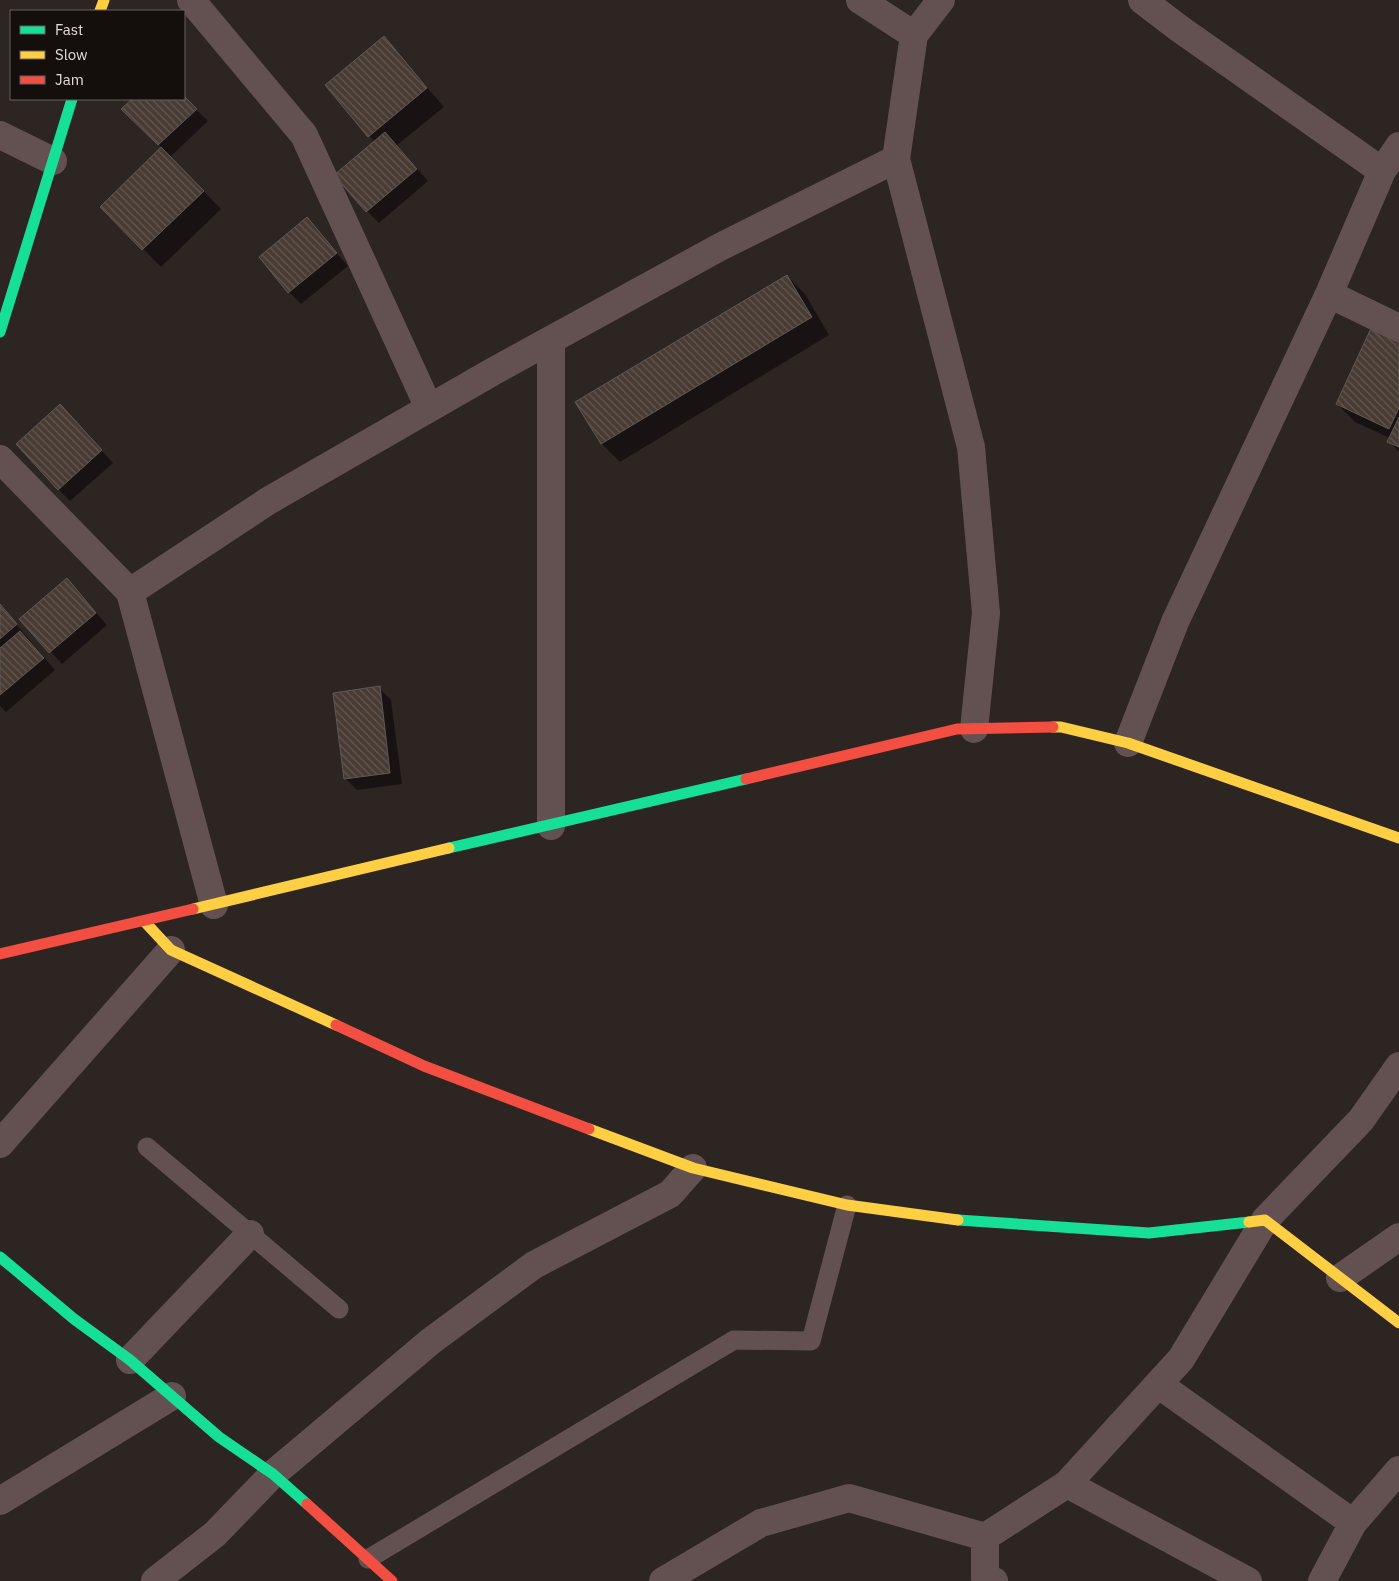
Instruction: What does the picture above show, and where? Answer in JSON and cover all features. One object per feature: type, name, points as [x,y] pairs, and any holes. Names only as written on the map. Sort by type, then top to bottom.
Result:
[{"type":"street","points":[[190,0],[304,135],[430,408]]},
{"type":"street","points":[[860,0],[914,35]]},
{"type":"street","points":[[941,0],[914,35],[896,159],[971,447],[986,613],[974,729]]},
{"type":"street","points":[[1142,0],[1180,29],[1382,171]]},
{"type":"street","points":[[0,332],[72,100]]},
{"type":"street","points":[[0,135],[53,161]]},
{"type":"street","points":[[1128,742],[1175,622],[1329,294],[1382,171],[1399,146]]},
{"type":"street","points":[[130,592],[268,501],[430,408],[720,248],[896,159]]},
{"type":"street","points":[[1329,294],[1399,328]]},
{"type":"street","points":[[551,340],[551,826]]},
{"type":"street","points":[[0,459],[130,592],[214,905]]},
{"type":"street","points":[[0,954],[957,730],[1061,727],[1128,742],[1399,838]]},
{"type":"street","points":[[144,921],[171,950],[424,1066],[693,1168],[847,1205],[984,1223],[1149,1233],[1265,1220],[1399,1323]]},
{"type":"street","points":[[0,1144],[171,950]]},
{"type":"street","points":[[663,1581],[761,1523],[849,1498],[985,1537],[1067,1484],[1181,1359],[1265,1220],[1361,1120],[1399,1066]]},
{"type":"street","points":[[154,1581],[214,1534],[273,1474],[431,1341],[534,1265],[670,1194],[693,1168]]},
{"type":"street","points":[[130,1360],[250,1234]]},
{"type":"street","points":[[1340,1278],[1399,1237]]},
{"type":"street","points":[[0,1257],[74,1319],[130,1360],[220,1437],[273,1474],[392,1581]]},
{"type":"street","points":[[1158,1384],[1353,1524]]},
{"type":"street","points":[[0,1501],[172,1396]]},
{"type":"street","points":[[1322,1581],[1353,1524],[1399,1470]]},
{"type":"street","points":[[1067,1484],[1248,1581]]},
{"type":"street","points":[[985,1537],[985,1577],[994,1581]]},
{"type":"lane","points":[[147,1146],[339,1309]]},
{"type":"lane","points":[[368,1559],[734,1340],[811,1341],[847,1205]]},
{"type":"building","points":[[384,36],[427,88],[368,137],[325,85]]},
{"type":"building","points":[[185,97],[197,109],[158,145],[121,109],[131,100],[185,100]]},
{"type":"building","points":[[385,132],[417,169],[366,212],[334,175]]},
{"type":"building","points":[[161,147],[204,191],[142,250],[100,207]]},
{"type":"building","points":[[307,217],[337,253],[288,293],[259,257]]},
{"type":"building","points":[[787,275],[812,317],[601,444],[575,402]]},
{"type":"building","points":[[1372,326],[1399,339],[1399,408],[1389,429],[1336,404]]},
{"type":"building","points":[[60,404],[102,450],[58,490],[16,444]]},
{"type":"building","points":[[1399,417],[1399,447],[1387,442]]},
{"type":"building","points":[[67,578],[96,613],[49,653],[19,619]]},
{"type":"building","points":[[0,604],[17,624],[0,639]]},
{"type":"building","points":[[20,631],[44,658],[0,695],[0,648]]},
{"type":"building","points":[[380,686],[390,773],[344,779],[333,693]]},
{"type":"traffic: fast","points":[[0,332],[72,100]]},
{"type":"traffic: fast","points":[[449,848],[746,779]]},
{"type":"traffic: fast","points":[[958,1220],[1149,1233],[1249,1222]]},
{"type":"traffic: fast","points":[[0,1257],[74,1319],[130,1360],[219,1437],[273,1474],[307,1504]]},
{"type":"traffic: slow","points":[[100,10],[104,0]]},
{"type":"traffic: slow","points":[[1053,727],[1061,727],[1128,743],[1399,838]]},
{"type":"traffic: slow","points":[[193,909],[449,848]]},
{"type":"traffic: slow","points":[[144,921],[171,950],[336,1025]]},
{"type":"traffic: slow","points":[[589,1129],[693,1168],[847,1205],[958,1220]]},
{"type":"traffic: slow","points":[[1249,1222],[1265,1220],[1399,1323]]},
{"type":"traffic: jam","points":[[746,779],[957,729],[1053,727]]},
{"type":"traffic: jam","points":[[0,954],[193,909]]},
{"type":"traffic: jam","points":[[336,1025],[424,1066],[589,1129]]},
{"type":"traffic: jam","points":[[307,1504],[392,1581]]}]
